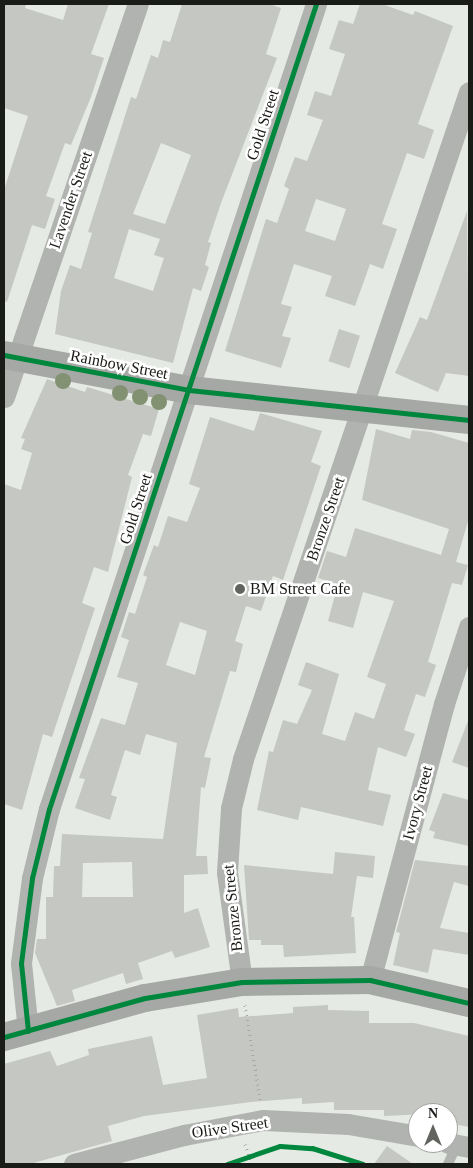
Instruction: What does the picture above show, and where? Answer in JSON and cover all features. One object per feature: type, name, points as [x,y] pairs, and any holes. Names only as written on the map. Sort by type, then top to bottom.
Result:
[{"type":"street","name":"Lavender Street","points":[[4,397],[11,357],[138,4]]},
{"type":"street","name":"Gold Street","points":[[16,1034],[21,963],[32,878],[50,809],[316,4]]},
{"type":"street","name":"Bronze Street","points":[[242,982],[227,872],[231,808],[244,759],[363,412],[469,92]]},
{"type":"street","name":"Rainbow Street","points":[[11,357],[189,390],[363,412],[469,420]]},
{"type":"street","name":"Ivory Street","points":[[370,980],[444,704],[469,627]]},
{"type":"street","points":[[16,1034],[145,998],[242,982],[370,980],[469,1003]]},
{"type":"street","name":"Olive Street","points":[[74,1164],[184,1135],[263,1120],[348,1124],[408,1134]]},
{"type":"path","points":[[242,982],[263,1120]]},
{"type":"path","points":[[241,1159],[256,1153]]},
{"type":"path","points":[[248,1156],[252,1164]]},
{"type":"building","points":[[4,4],[26,4],[25,8],[63,20],[68,4],[109,4],[91,54],[104,58],[91,97],[71,145],[65,143],[46,196],[55,199],[45,229],[32,225],[7,302],[4,301],[4,190],[28,116],[4,108]]},
{"type":"building","points":[[182,4],[269,4],[281,8],[266,54],[277,58],[221,203],[208,242],[211,243],[205,265],[209,267],[201,291],[193,288],[173,363],[55,334],[61,291],[70,265],[81,269],[92,233],[88,232],[131,97],[136,99],[151,55],[158,58],[163,40],[170,42]],"holes":[[[161,143],[191,155],[165,224],[133,214]],[[129,229],[160,239],[154,255],[164,258],[153,291],[114,278]]]},
{"type":"building","points":[[360,4],[382,4],[413,15],[415,11],[453,26],[418,124],[434,130],[424,159],[407,153],[382,224],[397,229],[383,269],[370,264],[355,306],[325,296],[332,276],[294,264],[281,304],[292,307],[282,336],[291,338],[281,368],[225,351],[266,219],[277,223],[289,189],[284,186],[295,157],[307,161],[323,120],[307,115],[315,91],[331,96],[345,54],[329,49],[339,20],[353,24]],"holes":[[[316,199],[346,209],[335,241],[305,231]]]},
{"type":"building","points":[[467,211],[469,376],[446,373],[438,392],[395,373],[420,317],[427,320]]},
{"type":"building","points":[[339,329],[360,336],[349,368],[328,361]]},
{"type":"building","points":[[47,379],[85,392],[87,387],[159,409],[151,436],[143,434],[128,475],[132,477],[108,572],[94,567],[82,603],[95,608],[52,737],[43,734],[22,810],[4,804],[4,484],[21,490],[32,453],[21,449],[25,439],[21,438]]},
{"type":"building","points":[[260,413],[322,431],[311,462],[321,466],[283,580],[273,576],[261,611],[246,606],[235,641],[243,644],[236,672],[230,671],[204,757],[211,758],[205,788],[201,787],[196,856],[207,856],[208,874],[184,875],[184,913],[198,908],[210,947],[175,958],[172,951],[138,963],[143,979],[126,984],[123,973],[72,990],[75,1001],[57,1006],[35,953],[37,939],[46,939],[46,897],[53,897],[54,866],[60,866],[62,834],[163,839],[177,743],[146,734],[140,755],[125,750],[111,795],[117,797],[110,820],[75,808],[85,779],[79,778],[101,718],[125,725],[138,683],[117,677],[129,640],[121,637],[129,612],[135,614],[147,577],[143,575],[154,545],[158,547],[168,516],[187,522],[200,488],[189,484],[210,417],[254,431]],"holes":[[[180,622],[207,631],[195,675],[166,665]],[[132,862],[133,897],[82,897],[83,863]]]},
{"type":"building","points":[[376,429],[410,439],[412,430],[431,432],[469,443],[469,518],[456,562],[468,565],[462,585],[452,583],[428,662],[436,665],[425,697],[416,694],[404,730],[415,734],[406,757],[378,747],[368,790],[391,795],[383,826],[301,807],[298,820],[257,810],[269,751],[273,752],[283,720],[297,724],[312,690],[298,685],[306,662],[339,674],[322,734],[345,741],[355,712],[374,719],[386,684],[367,677],[394,601],[363,592],[353,628],[328,621],[338,584],[318,578],[327,551],[346,557],[355,528],[441,555],[449,529],[362,500]]},
{"type":"building","points":[[469,721],[469,768],[452,762]]},
{"type":"building","points":[[443,793],[469,800],[469,846],[433,838],[435,832],[429,830]]},
{"type":"building","points":[[335,852],[375,856],[373,878],[357,876],[351,917],[354,917],[356,953],[284,957],[283,945],[261,945],[261,940],[249,940],[244,865],[333,874]]},
{"type":"building","points":[[415,860],[469,866],[469,886],[454,882],[440,928],[469,933],[469,955],[433,949],[428,973],[393,965],[400,933],[396,932]]},
{"type":"building","points":[[328,1005],[328,1010],[369,1011],[369,1023],[414,1023],[469,1036],[469,1127],[458,1125],[458,1103],[408,1103],[408,1115],[384,1116],[384,1110],[334,1110],[334,1102],[302,1104],[302,1098],[251,1102],[144,1116],[108,1126],[112,1141],[30,1164],[4,1164],[4,1064],[50,1051],[57,1066],[89,1055],[88,1049],[152,1036],[163,1085],[207,1078],[197,1015],[238,1008],[239,1017],[293,1013],[293,1007]]},
{"type":"building","points":[[387,1146],[413,1164],[374,1164]]},
{"type":"cycle path","points":[[28,1031],[21,963],[32,878],[49,809],[316,4]]},
{"type":"cycle path","points":[[4,355],[189,390],[469,420]]},
{"type":"cycle path","points":[[4,1037],[145,998],[242,982],[370,980],[469,1003]]},
{"type":"cycle path","points":[[227,1164],[280,1146],[312,1148],[363,1164]]},
{"type":"place","name":"BM Street Cafe","points":[[240,589]]}]
